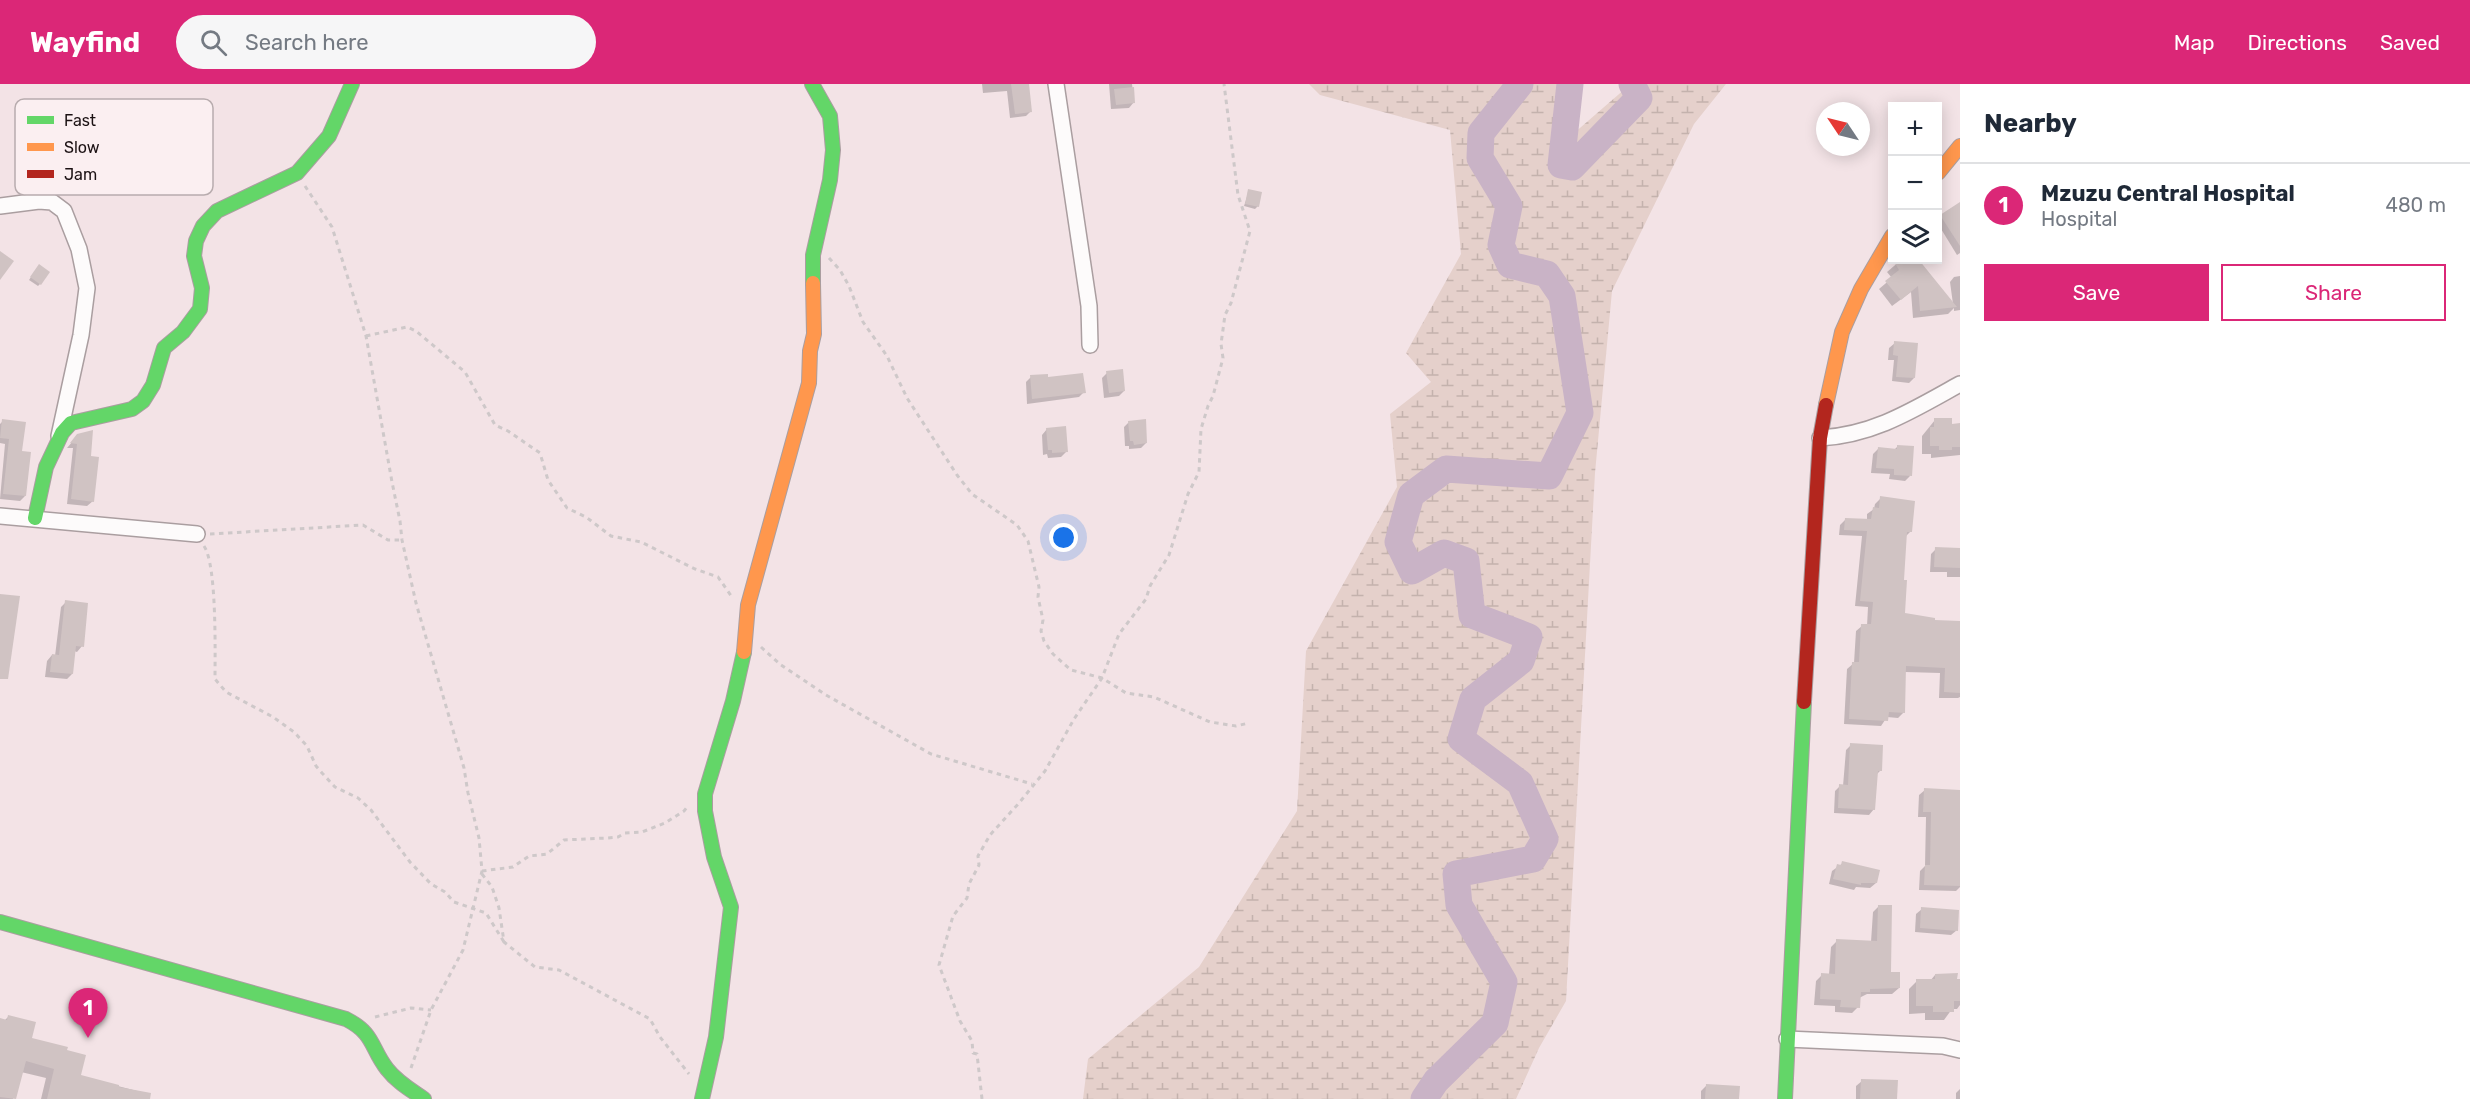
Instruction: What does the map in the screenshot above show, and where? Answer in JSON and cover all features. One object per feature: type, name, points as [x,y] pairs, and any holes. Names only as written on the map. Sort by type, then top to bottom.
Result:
[{"type":"street","points":[[35,518],[48,457],[59,436],[71,423],[132,409],[143,401],[153,385],[164,348],[183,332],[200,309],[202,288],[194,256],[196,241],[203,226],[217,211],[297,173],[329,136],[352,84]]},
{"type":"street","points":[[702,1095],[716,1037],[730,907],[714,857],[705,811],[705,794],[740,669],[747,632],[748,605],[809,382],[810,351],[814,334],[812,280],[816,240],[830,180],[833,150],[831,116],[812,84]]},
{"type":"street","points":[[1056,84],[1089,306],[1090,345]]},
{"type":"street","points":[[1942,168],[1960,146]]},
{"type":"street","points":[[0,207],[39,201],[52,202],[64,211],[79,249],[87,288],[81,335],[59,436]]},
{"type":"street","points":[[1785,1099],[1803,715],[1820,438],[1829,385],[1842,332],[1861,289],[1888,244]]},
{"type":"street","points":[[1820,438],[1842,436],[1889,423],[1960,384]]},
{"type":"street","points":[[0,516],[196,534]]},
{"type":"street","points":[[0,922],[346,1019],[362,1027],[373,1040],[384,1064],[405,1087],[424,1099]]},
{"type":"street","points":[[1787,1039],[1944,1046],[1960,1050]]},
{"type":"path","points":[[982,1099],[977,1054],[973,1053],[972,1041],[960,1021],[939,965],[953,915],[967,898],[969,884],[979,865],[978,856],[990,835],[1045,771],[1074,719],[1102,678],[1119,634],[1146,599],[1150,586],[1169,555],[1188,494],[1199,472],[1201,429],[1213,396],[1223,357],[1221,344],[1225,315],[1231,303],[1250,231],[1238,195],[1224,84]]},
{"type":"path","points":[[297,173],[332,226],[366,336],[402,540],[416,603],[464,768],[479,838],[482,872],[463,950],[431,1010],[405,1087]]},
{"type":"path","points":[[816,240],[840,270],[869,333],[887,356],[907,398],[952,467],[972,494],[1017,525],[1028,541],[1039,587],[1038,597],[1043,620],[1041,631],[1044,641],[1053,654],[1071,670],[1102,678],[1125,693],[1154,697],[1210,722],[1236,726],[1249,723]]},
{"type":"path","points":[[366,336],[406,327],[416,331],[465,372],[495,425],[508,430],[540,453],[548,480],[567,508],[586,517],[610,536],[641,542],[694,569],[718,577],[748,617]]},
{"type":"path","points":[[196,534],[363,525],[388,540],[402,540]]},
{"type":"path","points":[[196,534],[208,552],[215,679],[226,692],[273,717],[294,732],[307,747],[322,773],[335,787],[358,798],[371,810],[410,862],[432,884],[445,892],[454,902],[486,913],[504,942],[535,967],[559,970],[650,1019],[660,1037],[702,1095]]},
{"type":"path","points":[[747,632],[756,638],[764,652],[826,695],[931,754],[1032,784]]},
{"type":"path","points":[[482,872],[513,867],[529,856],[547,854],[564,840],[618,837],[625,833],[642,832],[684,812],[695,796],[705,794]]},
{"type":"path","points":[[482,872],[492,887],[499,908],[504,942]]},
{"type":"path","points":[[362,1027],[372,1017],[411,1008],[431,1010]]},
{"type":"green space","points":[[1309,84],[1578,84],[1573,134],[1626,88],[1623,84],[1726,84],[1694,124],[1612,291],[1595,473],[1566,1001],[1539,1048],[1516,1099],[1083,1099],[1088,1059],[1199,967],[1297,811],[1306,651],[1397,487],[1390,414],[1431,382],[1406,353],[1461,254],[1450,130],[1320,95]]},
{"type":"building","points":[[1011,84],[1029,84],[1032,112],[1015,114]]},
{"type":"building","points":[[1134,87],[1135,103],[1116,105],[1114,89]]},
{"type":"building","points":[[1248,189],[1262,192],[1259,207],[1245,204]]},
{"type":"building","points":[[1960,202],[1960,246],[1942,218],[1942,214]]},
{"type":"building","points":[[0,251],[14,261],[0,280]]},
{"type":"building","points":[[39,264],[50,272],[41,285],[30,277]]},
{"type":"building","points":[[1895,264],[1922,264],[1957,307],[1920,311],[1918,286],[1901,300],[1885,281],[1899,270]]},
{"type":"building","points":[[1894,341],[1918,343],[1915,378],[1896,377],[1898,356],[1893,355]]},
{"type":"building","points":[[1123,369],[1125,391],[1109,393],[1106,371]]},
{"type":"building","points":[[1083,373],[1086,393],[1032,399],[1030,375],[1048,374],[1048,377]]},
{"type":"building","points":[[1934,418],[1952,418],[1952,424],[1960,423],[1960,447],[1952,447],[1952,450],[1939,450],[1939,446],[1930,446],[1930,427],[1934,427]]},
{"type":"building","points":[[2,419],[26,422],[22,451],[31,452],[26,496],[3,494],[9,439],[0,438]]},
{"type":"building","points":[[1146,419],[1147,443],[1134,445],[1133,441],[1130,441],[1128,421]]},
{"type":"building","points":[[1066,426],[1068,452],[1052,453],[1052,450],[1048,450],[1046,428]]},
{"type":"building","points":[[93,430],[91,456],[99,457],[94,502],[71,499],[77,444],[70,443],[77,434]]},
{"type":"building","points":[[1897,445],[1914,446],[1912,476],[1894,475],[1894,469],[1876,468],[1878,447],[1897,449]]},
{"type":"building","points":[[1880,496],[1915,501],[1912,532],[1907,532],[1904,580],[1907,580],[1905,613],[1935,618],[1935,620],[1960,621],[1960,693],[1944,692],[1945,668],[1906,666],[1905,713],[1889,712],[1888,721],[1849,719],[1852,662],[1859,662],[1861,624],[1871,624],[1873,602],[1860,601],[1867,531],[1844,530],[1845,518],[1871,519],[1873,507],[1879,508]]},
{"type":"building","points":[[1935,547],[1960,548],[1960,568],[1934,567]]},
{"type":"building","points":[[0,594],[20,596],[8,679],[0,679]]},
{"type":"building","points":[[65,600],[88,603],[84,647],[76,646],[73,674],[50,672],[52,654],[59,655]]},
{"type":"building","points":[[1850,743],[1883,745],[1882,771],[1878,771],[1875,810],[1838,808],[1839,784],[1848,785]]},
{"type":"building","points":[[1924,788],[1960,790],[1960,886],[1924,885],[1925,865],[1930,865],[1931,812],[1923,812]]},
{"type":"building","points":[[1842,861],[1880,870],[1877,883],[1861,883],[1861,885],[1833,879],[1837,864],[1841,865]]},
{"type":"building","points":[[1878,905],[1892,905],[1891,972],[1900,972],[1900,988],[1870,989],[1870,992],[1861,992],[1860,1008],[1840,1007],[1841,1000],[1820,999],[1821,973],[1835,974],[1836,939],[1877,941]]},
{"type":"building","points":[[1921,907],[1959,910],[1958,931],[1920,928]]},
{"type":"building","points":[[1958,973],[1960,1001],[1954,1001],[1954,1012],[1933,1012],[1933,1006],[1916,1006],[1916,979],[1935,979],[1935,974]]},
{"type":"building","points":[[8,1015],[36,1022],[32,1038],[68,1047],[67,1050],[86,1055],[81,1075],[119,1085],[119,1087],[151,1093],[150,1099],[47,1099],[54,1069],[26,1061],[16,1099],[0,1097],[0,1018],[7,1020]]},
{"type":"building","points":[[1861,1079],[1898,1080],[1897,1099],[1860,1099]]},
{"type":"building","points":[[1706,1084],[1740,1086],[1739,1099],[1705,1099]]},
{"type":"waterway","points":[[1424,1099],[1436,1081],[1495,1023],[1504,982],[1459,905],[1456,874],[1533,859],[1545,839],[1520,783],[1461,739],[1473,699],[1521,661],[1529,637],[1472,615],[1466,561],[1444,553],[1412,571],[1398,542],[1411,495],[1446,469],[1549,476],[1580,413],[1562,296],[1547,274],[1510,265],[1501,245],[1509,206],[1480,158],[1481,133],[1520,84]]},
{"type":"waterway","points":[[1570,84],[1561,165],[1572,167],[1639,98],[1632,84]]},
{"type":"traffic: fast","points":[[35,518],[46,467],[62,433],[71,423],[132,409],[143,401],[153,385],[164,348],[183,332],[200,309],[202,288],[194,256],[196,241],[203,226],[217,211],[297,173],[329,136],[352,84]]},
{"type":"traffic: fast","points":[[812,84],[830,116],[833,150],[830,180],[813,255],[813,283]]},
{"type":"traffic: fast","points":[[702,1099],[716,1037],[731,907],[714,857],[705,811],[705,794],[733,701],[744,652]]},
{"type":"traffic: fast","points":[[1785,1099],[1804,702]]},
{"type":"traffic: fast","points":[[0,922],[346,1019],[367,1036],[391,1074],[424,1099]]},
{"type":"traffic: slow","points":[[1942,168],[1960,146]]},
{"type":"traffic: slow","points":[[1826,405],[1842,332],[1861,289],[1888,243]]},
{"type":"traffic: slow","points":[[744,652],[748,605],[809,383],[810,351],[814,334],[813,283]]},
{"type":"traffic: jam","points":[[1804,702],[1820,438],[1826,405]]},
{"type":"place","name":"Mzuzu Central Hospital","points":[[88,1038]]}]
